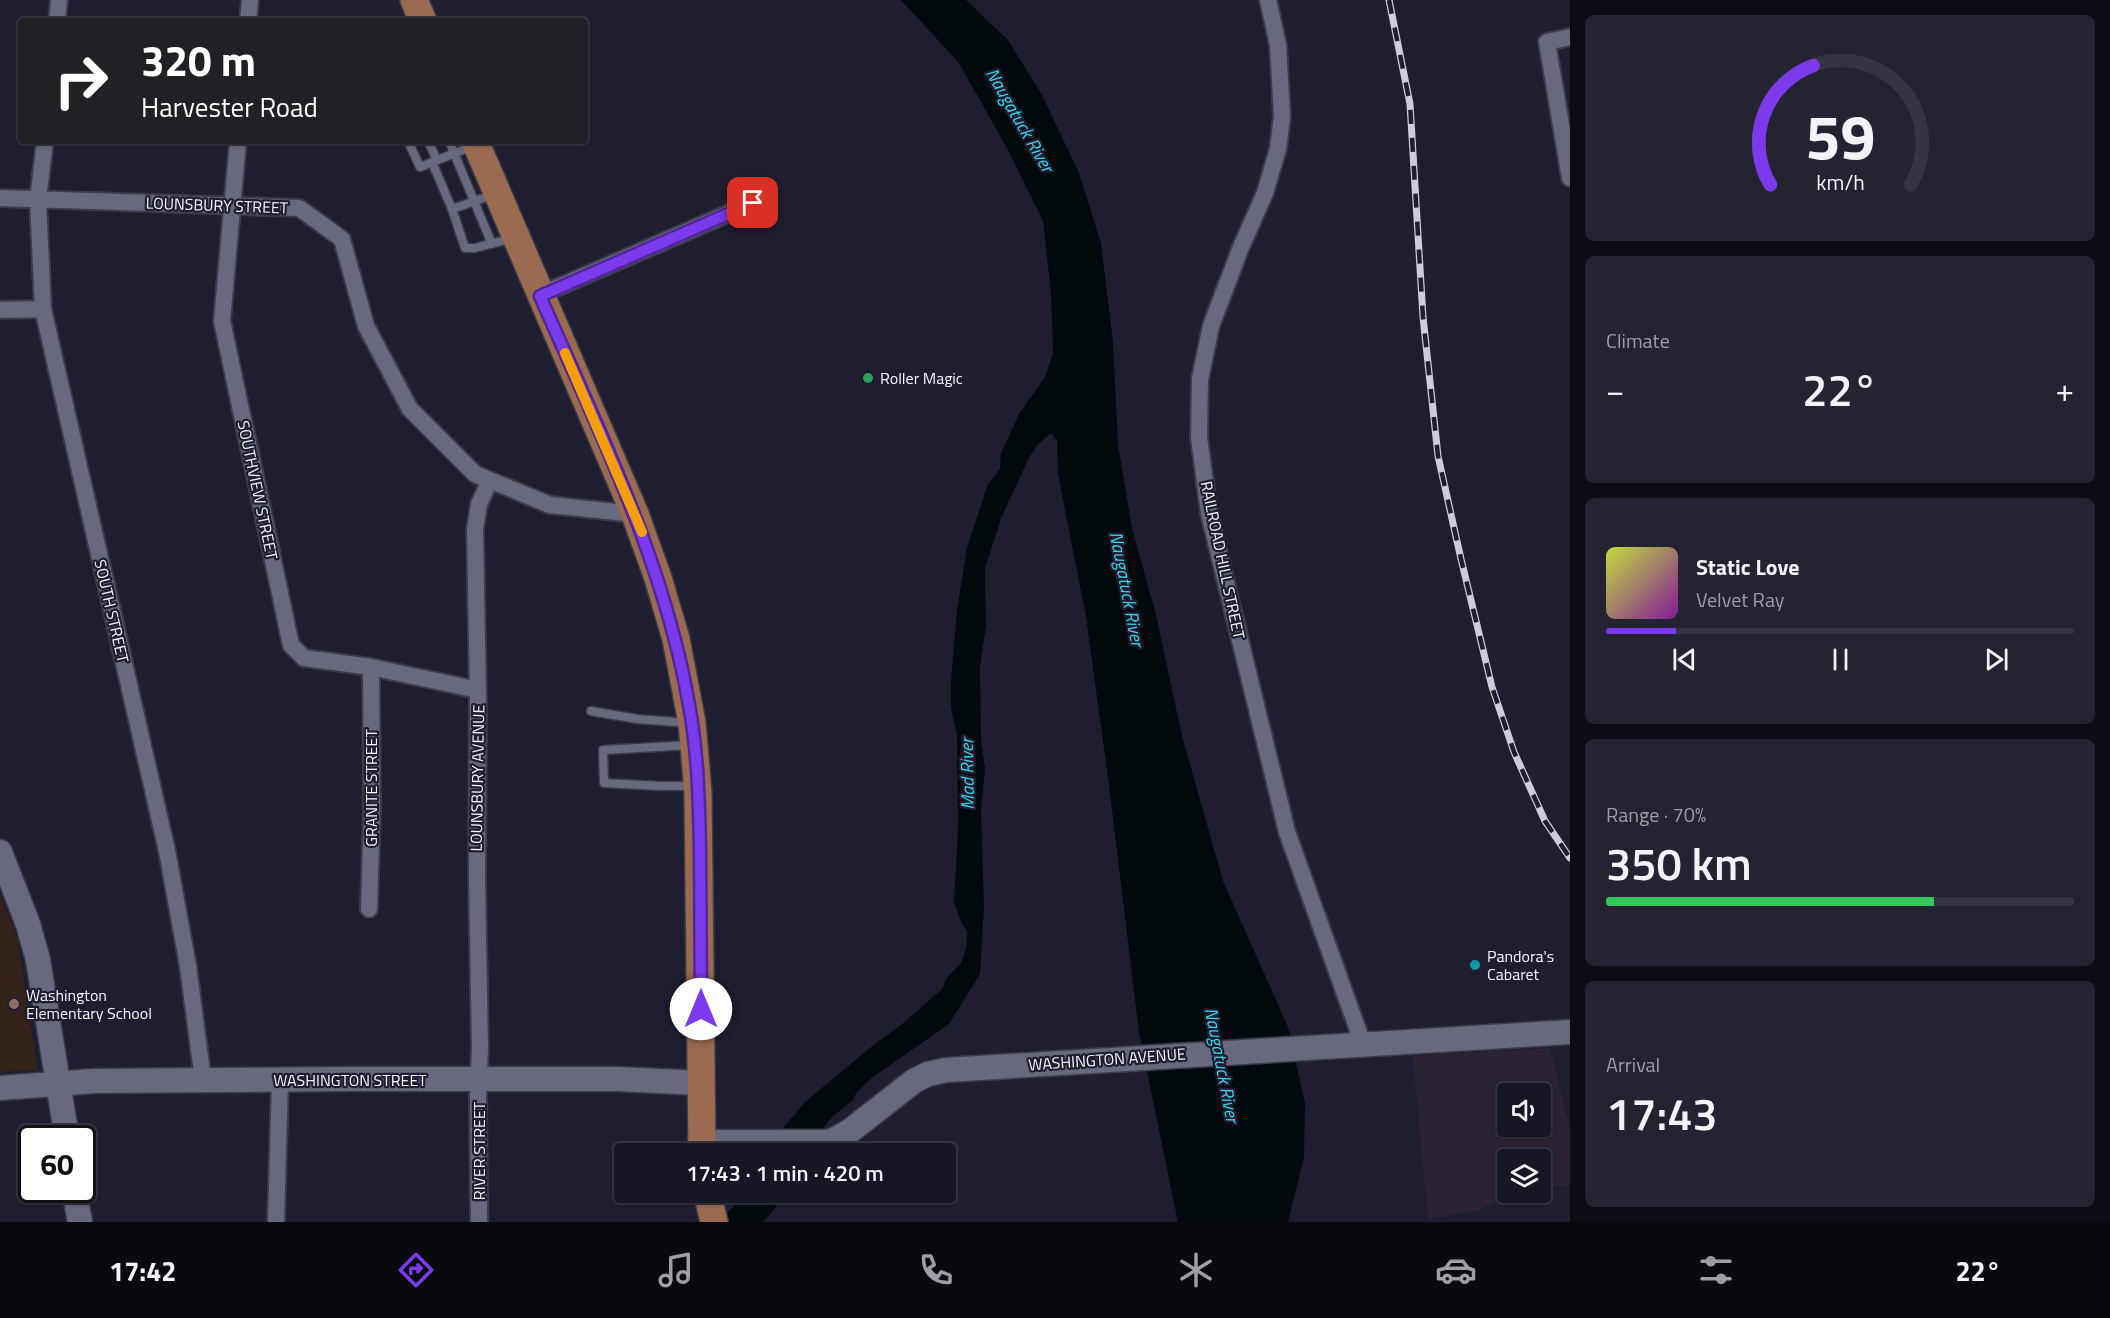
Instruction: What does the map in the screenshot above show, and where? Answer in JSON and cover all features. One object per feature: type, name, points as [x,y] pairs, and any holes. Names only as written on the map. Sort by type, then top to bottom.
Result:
[{"type":"main road","points":[[414,0],[422,18]]},
{"type":"main road","points":[[468,146],[485,197],[504,241],[540,296],[634,514],[668,609],[680,660],[693,734],[698,786],[702,1143]]},
{"type":"main road","points":[[0,852],[34,943],[65,1125]]},
{"type":"main road","name":"WASHINGTON AVENUE","points":[[756,1143],[830,1142],[842,1137],[908,1085],[935,1072],[959,1068],[1570,1032]]},
{"type":"main road","name":"WASHINGTON STREET","points":[[0,1088],[59,1083],[203,1080],[616,1079],[701,1083]]},
{"type":"main road","points":[[76,1203],[80,1222]]},
{"type":"main road","points":[[710,1203],[714,1222]]},
{"type":"street","points":[[57,18],[60,0]]},
{"type":"street","points":[[248,18],[250,0]]},
{"type":"street","name":"RAILROAD HILL STREET","points":[[1268,0],[1278,45],[1282,116],[1278,148],[1265,193],[1210,326],[1200,379],[1199,437],[1209,513],[1287,832],[1363,1044]]},
{"type":"street","points":[[1570,37],[1547,42],[1570,178]]},
{"type":"street","name":"SOUTH STREET","points":[[45,144],[38,200],[43,309],[167,851],[188,966],[203,1080]]},
{"type":"street","name":"SOUTHVIEW STREET","points":[[238,144],[222,321],[291,645],[304,658],[371,667],[478,690]]},
{"type":"street","name":"LOUNSBURY STREET","points":[[0,198],[300,208],[342,239],[366,326],[410,409],[475,474],[550,505],[634,514]]},
{"type":"street","points":[[540,296],[753,203]]},
{"type":"street","points":[[0,310],[43,309]]},
{"type":"street","name":"LOUNSBURY AVENUE","points":[[479,1079],[478,690],[475,529],[479,504],[490,480]]},
{"type":"street","name":"GRANITE STREET","points":[[369,909],[372,810],[371,667]]},
{"type":"street","name":"RIVER STREET","points":[[479,1079],[479,1222]]},
{"type":"street","points":[[276,1222],[280,1080]]},
{"type":"lane","points":[[409,144],[420,167],[468,146]]},
{"type":"lane","points":[[429,144],[465,248],[504,241]]},
{"type":"lane","points":[[452,208],[485,197]]},
{"type":"lane","points":[[591,711],[637,719],[693,734]]},
{"type":"lane","points":[[693,734],[603,750],[604,783],[698,786]]},
{"type":"shaded area","name":"Washington Elementary School","points":[[0,896],[17,937],[38,1070],[0,1072]]},
{"type":"shaded area","points":[[1550,1048],[1570,1129],[1570,1185],[1551,1187],[1551,1149],[1497,1149],[1497,1201],[1476,1211],[1428,1219],[1413,1056]]},
{"type":"water","points":[[901,0],[966,0],[1008,40],[1042,95],[1079,173],[1101,243],[1113,342],[1118,444],[1132,528],[1156,615],[1182,736],[1223,881],[1288,1027],[1305,1103],[1304,1158],[1288,1222],[1178,1222],[1139,1033],[1086,617],[1058,474],[1057,441],[1052,434],[1037,445],[1029,458],[1002,516],[985,568],[986,626],[980,667],[981,739],[985,768],[981,810],[984,908],[980,974],[949,1024],[873,1077],[856,1093],[854,1099],[832,1117],[811,1143],[770,1143],[805,1102],[942,989],[946,979],[961,963],[966,948],[967,932],[954,902],[958,829],[957,735],[951,708],[951,681],[957,610],[967,548],[988,484],[1000,469],[1001,453],[1019,414],[1045,377],[1053,354],[1051,293],[1043,221],[1008,150],[959,63]]},
{"type":"water","points":[[737,1203],[779,1203],[763,1222],[718,1222]]},
{"type":"railway","points":[[1389,0],[1410,104],[1423,317],[1438,456],[1492,687],[1514,752],[1545,821],[1570,858]]},
{"type":"slow traffic","points":[[565,353],[642,532]]},
{"type":"place","name":"Roller Magic","points":[[868,378]]},
{"type":"place","name":"Pandora's Cabaret","points":[[1475,965]]},
{"type":"place","name":"Washington Elementary School","points":[[14,1004]]},
{"type":"route","points":[[701,1009],[698,776],[689,705],[676,639],[658,578],[634,514],[540,296],[753,203]]},
{"type":"water label","name":"Naugatuck River","points":[[1020,120]]},
{"type":"water label","name":"Naugatuck River","points":[[1127,589]]},
{"type":"water label","name":"Mad River","points":[[967,774]]},
{"type":"water label","name":"Naugatuck River","points":[[1222,1065]]}]
